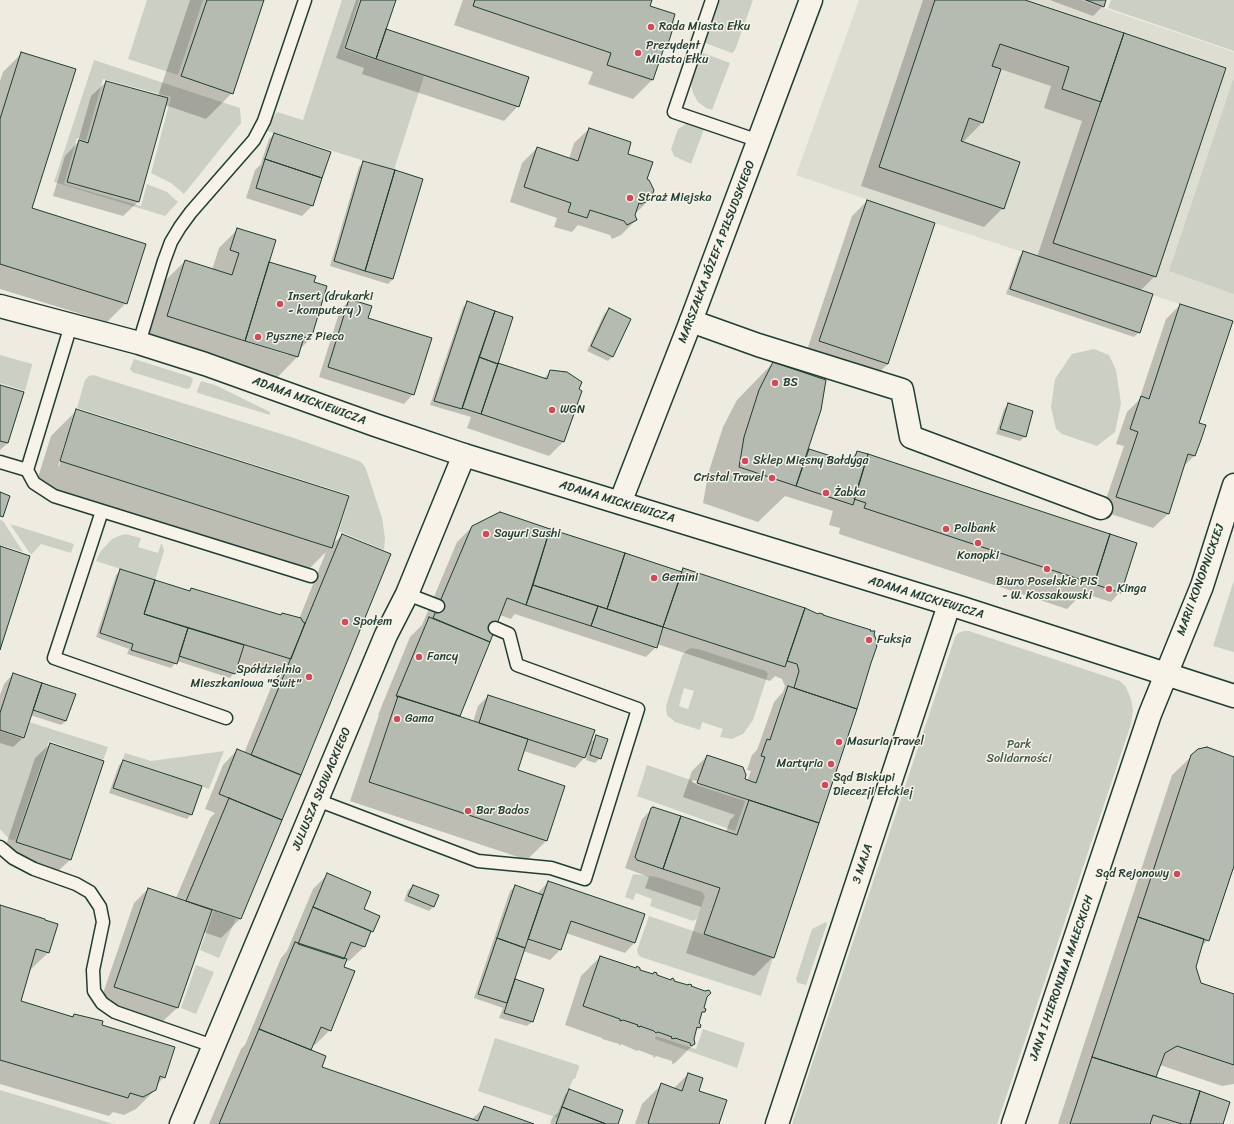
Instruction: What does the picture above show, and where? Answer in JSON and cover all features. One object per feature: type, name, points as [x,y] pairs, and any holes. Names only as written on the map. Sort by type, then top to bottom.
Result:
[{"type":"street","name":"MARSZAŁKA JÓZEFA PIŁSUDSKIEGO","points":[[620,503],[691,321],[811,0]]},
{"type":"street","name":"ADAMA MICKIEWICZA","points":[[0,306],[139,343],[205,364],[464,455],[949,605],[1234,696]]},
{"type":"street","points":[[691,321],[758,345],[902,390],[911,437],[1101,508]]},
{"type":"street","name":"JULIUSZA SŁOWACKIEGO","points":[[181,1124],[386,635],[407,594],[464,455]]},
{"type":"street","name":"MARII KONOPNICKIEJ","points":[[1166,674],[1202,586],[1234,485]]},
{"type":"street","name":"3 MAJA","points":[[777,1124],[949,605]]},
{"type":"street","name":"JANA I HIERONIMA MAŁECKICH","points":[[1013,1124],[1147,722],[1166,674]]},
{"type":"lane","points":[[139,343],[171,242],[191,212],[254,140],[264,121],[305,0]]},
{"type":"lane","points":[[712,0],[674,112],[758,141]]},
{"type":"lane","points":[[70,325],[27,470],[34,483],[54,496],[311,576]]},
{"type":"lane","points":[[0,462],[27,470]]},
{"type":"lane","points":[[102,511],[54,658],[226,718]]},
{"type":"lane","points":[[407,594],[438,606]]},
{"type":"lane","points":[[317,800],[478,861],[551,868],[585,878],[638,709],[517,665],[509,634],[495,628]]},
{"type":"lane","points":[[0,847],[13,858],[34,869],[76,884],[90,892],[100,907],[103,922],[93,970],[94,990],[102,1003],[115,1012],[213,1046]]},
{"type":"shaded area","points":[[859,0],[1080,0],[1234,52],[1234,322],[935,223],[796,175]]},
{"type":"green space","points":[[147,0],[203,0],[178,75],[128,59]]},
{"type":"green space","points":[[342,0],[359,0],[343,49],[424,76],[394,170],[265,130],[277,112],[303,120]]},
{"type":"green space","points":[[720,0],[753,0],[735,50],[732,53],[705,43]]},
{"type":"green space","points":[[1111,0],[1234,0],[1234,51],[1108,8]]},
{"type":"green space","points":[[703,53],[730,63],[712,110],[706,108],[698,102],[693,93],[691,84]]},
{"type":"green space","points":[[94,60],[240,108],[241,123],[184,194],[171,183],[151,173],[171,97],[103,79],[86,141],[77,138],[64,184],[141,206],[147,184],[167,192],[178,202],[165,216],[54,182]]},
{"type":"green space","points":[[1233,80],[1234,81],[1234,294],[1169,271]]},
{"type":"green space","points":[[688,123],[704,129],[691,164],[674,156],[671,149],[678,129]]},
{"type":"green space","points":[[1094,349],[1109,355],[1116,370],[1121,403],[1115,432],[1097,446],[1062,434],[1056,429],[1051,407],[1055,379],[1072,354]]},
{"type":"green space","points":[[0,355],[32,364],[25,391],[0,383]]},
{"type":"green space","points":[[134,359],[191,377],[193,379],[190,388],[187,389],[132,372],[130,369]]},
{"type":"green space","points":[[93,375],[291,437],[359,461],[366,469],[382,518],[385,538],[384,550],[339,531],[350,495],[77,408],[85,380],[89,376]]},
{"type":"green space","points":[[201,381],[215,385],[270,412],[270,415],[198,393],[197,391]]},
{"type":"green space","points":[[0,520],[3,521],[23,552],[0,545]]},
{"type":"green space","points":[[10,524],[74,544],[71,553],[41,544],[31,555]]},
{"type":"green space","points":[[125,534],[141,538],[138,547],[158,553],[162,544],[164,551],[155,580],[96,561],[100,552],[112,539]]},
{"type":"green space","points":[[1234,580],[1234,652],[1213,646]]},
{"type":"green space","name":"Park Solidarności","points":[[969,631],[1120,681],[1126,687],[1131,699],[1133,710],[1131,724],[997,1124],[792,1124],[955,637],[958,633]]},
{"type":"green space","points":[[691,648],[698,649],[766,671],[768,674],[753,720],[743,734],[732,739],[720,737],[723,729],[702,722],[700,730],[675,722],[667,715],[666,706],[682,656]],"holes":[[[684,688],[694,691],[688,709],[679,706]]]},
{"type":"green space","points":[[29,722],[108,747],[103,760],[49,741],[15,841],[9,839],[0,829],[0,731],[23,739]]},
{"type":"green space","points":[[224,751],[209,789],[123,759],[125,753],[151,761]]},
{"type":"green space","points":[[647,765],[691,780],[696,785],[745,801],[735,831],[637,796]]},
{"type":"green space","points":[[633,874],[657,877],[702,892],[705,896],[697,919],[693,921],[650,906],[652,899],[636,893],[633,900],[625,897]]},
{"type":"green space","points":[[214,910],[236,918],[219,958],[200,950]]},
{"type":"green space","points":[[649,916],[773,958],[761,996],[641,957],[637,950]]},
{"type":"green space","points":[[826,922],[827,924],[806,985],[798,983],[796,979],[812,929]]},
{"type":"green space","points":[[196,965],[214,972],[196,1014],[181,1008]]},
{"type":"green space","points":[[703,1029],[745,1043],[737,1068],[655,1039],[656,1036],[696,1049]]},
{"type":"green space","points":[[495,1038],[578,1065],[579,1067],[575,1079],[573,1079],[558,1118],[478,1091]]},
{"type":"green space","points":[[0,1090],[114,1124],[0,1124]]},
{"type":"building","points":[[207,0],[264,0],[233,94],[181,76]]},
{"type":"building","points":[[361,0],[396,0],[376,59],[345,48]]},
{"type":"building","points":[[475,0],[652,0],[650,6],[675,14],[670,38],[667,46],[665,45],[653,80],[607,65],[611,53],[473,6]]},
{"type":"building","points":[[935,0],[1025,0],[1124,33],[1101,102],[1062,89],[1069,67],[1000,44],[992,66],[1001,69],[983,123],[969,118],[961,141],[1020,162],[1004,209],[879,167]]},
{"type":"building","points":[[1086,0],[1106,0],[1104,7]]},
{"type":"building","points":[[386,29],[529,77],[519,107],[376,59]]},
{"type":"building","points":[[1124,33],[1226,68],[1156,277],[1053,243]]},
{"type":"building","points":[[21,52],[76,69],[32,208],[146,244],[127,304],[0,264],[0,119]]},
{"type":"building","points":[[106,81],[168,98],[139,202],[67,182],[79,140],[88,143]]},
{"type":"building","points":[[589,128],[631,142],[628,154],[653,162],[647,179],[654,190],[651,199],[641,204],[639,203],[635,215],[637,220],[627,225],[624,221],[590,210],[587,218],[568,212],[571,203],[524,187],[537,147],[578,161]]},
{"type":"building","points":[[274,133],[331,152],[322,178],[265,159]]},
{"type":"building","points":[[265,159],[322,178],[313,206],[256,188]]},
{"type":"building","points":[[363,161],[395,170],[365,271],[334,261]]},
{"type":"building","points":[[395,170],[423,179],[393,279],[365,271]]},
{"type":"building","points":[[867,200],[935,223],[888,364],[819,341]]},
{"type":"building","points":[[237,228],[276,240],[245,341],[167,316],[185,260],[232,275],[239,253],[230,250]]},
{"type":"building","points":[[1023,251],[1153,294],[1140,333],[1010,289]]},
{"type":"building","points":[[269,262],[316,276],[314,282],[327,286],[311,339],[304,337],[298,357],[245,341]]},
{"type":"building","points":[[349,299],[372,306],[368,318],[432,338],[414,395],[328,367]]},
{"type":"building","points":[[467,301],[495,311],[462,409],[434,401]]},
{"type":"building","points":[[1180,304],[1233,321],[1199,423],[1206,425],[1195,456],[1188,454],[1169,514],[1116,497],[1138,432],[1130,429],[1141,396],[1149,399]]},
{"type":"building","points":[[609,308],[631,319],[613,357],[591,346]]},
{"type":"building","points":[[495,311],[513,317],[498,364],[479,357]]},
{"type":"building","points":[[479,357],[498,364],[481,414],[462,408]]},
{"type":"building","points":[[773,362],[826,380],[821,410],[796,486],[739,467],[744,437],[759,390]]},
{"type":"building","points":[[498,363],[547,379],[550,370],[567,372],[582,382],[579,389],[582,391],[564,442],[481,414]]},
{"type":"building","points":[[0,385],[24,392],[8,443],[0,441]]},
{"type":"building","points":[[1008,403],[1033,411],[1026,437],[1000,429]]},
{"type":"building","points":[[76,409],[349,496],[332,548],[60,461]]},
{"type":"building","points":[[809,449],[853,463],[857,451],[868,454],[853,505],[796,486]]},
{"type":"building","points":[[868,454],[1110,534],[1094,584],[864,508],[866,503],[854,499]]},
{"type":"building","points":[[0,492],[10,496],[3,517],[0,516]]},
{"type":"building","points":[[500,512],[550,529],[526,605],[507,598],[490,642],[433,618],[472,526]]},
{"type":"building","points":[[550,529],[625,553],[607,609],[533,585]]},
{"type":"building","points":[[342,534],[391,554],[301,775],[251,755]]},
{"type":"building","points":[[1110,534],[1137,543],[1121,593],[1094,584]]},
{"type":"building","points":[[0,546],[30,556],[0,650]]},
{"type":"building","points":[[625,553],[682,572],[663,627],[607,609]]},
{"type":"building","points":[[683,568],[805,608],[785,667],[663,627]]},
{"type":"building","points":[[120,569],[155,580],[144,614],[188,628],[177,664],[131,650],[133,644],[100,633]]},
{"type":"building","points":[[155,580],[190,591],[191,588],[281,615],[282,613],[301,618],[305,623],[291,659],[144,614]]},
{"type":"building","points":[[533,585],[598,606],[591,626],[526,605]]},
{"type":"building","points":[[598,606],[663,627],[657,648],[591,626]]},
{"type":"building","points":[[805,608],[818,614],[823,614],[871,630],[870,631],[875,631],[874,634],[878,643],[857,709],[794,688],[799,671],[797,664],[787,661]]},
{"type":"building","points":[[429,617],[490,642],[460,716],[396,696]]},
{"type":"building","points":[[188,628],[244,645],[235,674],[179,656]]},
{"type":"building","points":[[13,673],[42,683],[24,738],[0,730],[0,713]]},
{"type":"building","points":[[42,683],[76,694],[66,721],[33,710]]},
{"type":"building","points":[[788,686],[857,709],[819,823],[697,783],[707,755],[743,767],[746,775],[745,779],[756,783],[765,757],[761,756],[767,739],[770,740]]},
{"type":"building","points":[[488,695],[595,730],[585,758],[479,723]]},
{"type":"building","points":[[398,696],[528,739],[518,770],[565,786],[547,841],[369,782]]},
{"type":"building","points":[[596,735],[608,739],[601,759],[590,755]]},
{"type":"building","points":[[50,743],[104,761],[71,860],[16,842]]},
{"type":"building","points":[[1207,747],[1234,757],[1234,866],[1209,941],[1138,917],[1191,755],[1198,749]]},
{"type":"building","points":[[237,749],[301,775],[282,820],[219,794]]},
{"type":"building","points":[[123,760],[202,786],[192,815],[113,788]]},
{"type":"building","points":[[229,798],[282,820],[241,919],[186,901]]},
{"type":"building","points":[[749,800],[819,823],[774,958],[704,934],[720,888],[663,869],[681,816],[737,835]]},
{"type":"building","points":[[653,807],[681,816],[663,869],[637,860],[635,857],[651,808]]},
{"type":"building","points":[[327,873],[371,892],[364,909],[380,916],[373,932],[313,907]]},
{"type":"building","points":[[548,881],[645,914],[635,943],[571,921],[561,950],[528,939]]},
{"type":"building","points":[[413,885],[439,895],[434,907],[408,896]]},
{"type":"building","points":[[515,885],[543,895],[525,948],[497,938]]},
{"type":"building","points":[[148,888],[212,910],[178,1008],[114,987]]},
{"type":"building","points":[[0,905],[58,924],[49,953],[36,949],[21,1001],[73,1017],[74,1014],[103,1021],[102,1025],[175,1047],[165,1078],[160,1076],[156,1090],[143,1097],[130,1093],[128,1098],[0,1060]]},
{"type":"building","points":[[313,907],[371,931],[365,947],[351,942],[344,959],[298,944]]},
{"type":"building","points":[[1138,917],[1204,939],[1196,967],[1201,983],[1234,994],[1234,1065],[1177,1046],[1165,1053],[1156,1077],[1092,1057]]},
{"type":"building","points":[[497,938],[525,948],[507,1003],[478,994]]},
{"type":"building","points":[[295,942],[347,959],[344,967],[355,971],[331,1031],[321,1027],[311,1050],[259,1029]]},
{"type":"building","points":[[600,956],[636,968],[637,966],[640,970],[653,974],[654,972],[657,973],[657,975],[671,980],[672,978],[674,981],[689,984],[705,991],[709,990],[711,993],[707,997],[704,1008],[706,1009],[705,1012],[702,1012],[699,1023],[701,1025],[700,1028],[697,1027],[694,1039],[695,1044],[691,1046],[690,1043],[671,1038],[672,1037],[658,1032],[656,1033],[623,1020],[620,1021],[620,1019],[583,1006]]},
{"type":"building","points":[[515,979],[544,989],[533,1022],[504,1013]]},
{"type":"building","points":[[259,1029],[326,1056],[322,1067],[478,1121],[484,1106],[534,1124],[219,1124]]},
{"type":"building","points":[[1092,1057],[1200,1091],[1190,1124],[1182,1124],[1153,1115],[1150,1124],[1070,1124]]},
{"type":"building","points":[[688,1073],[703,1078],[699,1091],[727,1100],[719,1124],[648,1123],[661,1083],[682,1091]]},
{"type":"building","points":[[569,1089],[623,1110],[618,1124],[606,1124],[562,1107]]},
{"type":"building","points":[[1200,1091],[1230,1102],[1223,1124],[1190,1124]]},
{"type":"building","points":[[562,1107],[606,1124],[556,1124]]},
{"type":"place","name":"Rada Miasta Ełku","points":[[651,27]]},
{"type":"place","name":"Prezydent Miasta Ełku","points":[[638,53]]},
{"type":"place","name":"Straż Miejska","points":[[630,198]]},
{"type":"place","name":"Insert (drukarki - komputery )","points":[[280,304]]},
{"type":"place","name":"Pyszne z Pieca","points":[[258,337]]},
{"type":"place","name":"BS","points":[[775,383]]},
{"type":"place","name":"WGN","points":[[552,410]]},
{"type":"place","name":"Sklep Mięsny Bałdyga","points":[[745,461]]},
{"type":"place","name":"Cristal Travel","points":[[772,478]]},
{"type":"place","name":"Żabka","points":[[826,493]]},
{"type":"place","name":"Polbank","points":[[946,529]]},
{"type":"place","name":"Sayuri Sushi","points":[[486,534]]},
{"type":"place","name":"Konopki","points":[[978,543]]},
{"type":"place","name":"Biuro Poselskie PiS - W. Kossakowski","points":[[1047,569]]},
{"type":"place","name":"Gemini","points":[[654,578]]},
{"type":"place","name":"Kinga","points":[[1109,589]]},
{"type":"place","name":"Społem","points":[[345,622]]},
{"type":"place","name":"Fuksja","points":[[869,640]]},
{"type":"place","name":"Fancy","points":[[419,657]]},
{"type":"place","name":"Spółdzielnia Mieszkaniowa \"Świt\"","points":[[309,677]]},
{"type":"place","name":"Gama","points":[[397,719]]},
{"type":"place","name":"Masuria Travel","points":[[839,742]]},
{"type":"place","name":"Martyria","points":[[831,764]]},
{"type":"place","name":"Sąd Biskupi Diecezji Ełckiej","points":[[825,785]]},
{"type":"place","name":"Bar Bados","points":[[468,811]]},
{"type":"place","name":"Sąd Rejonowy","points":[[1177,874]]}]
